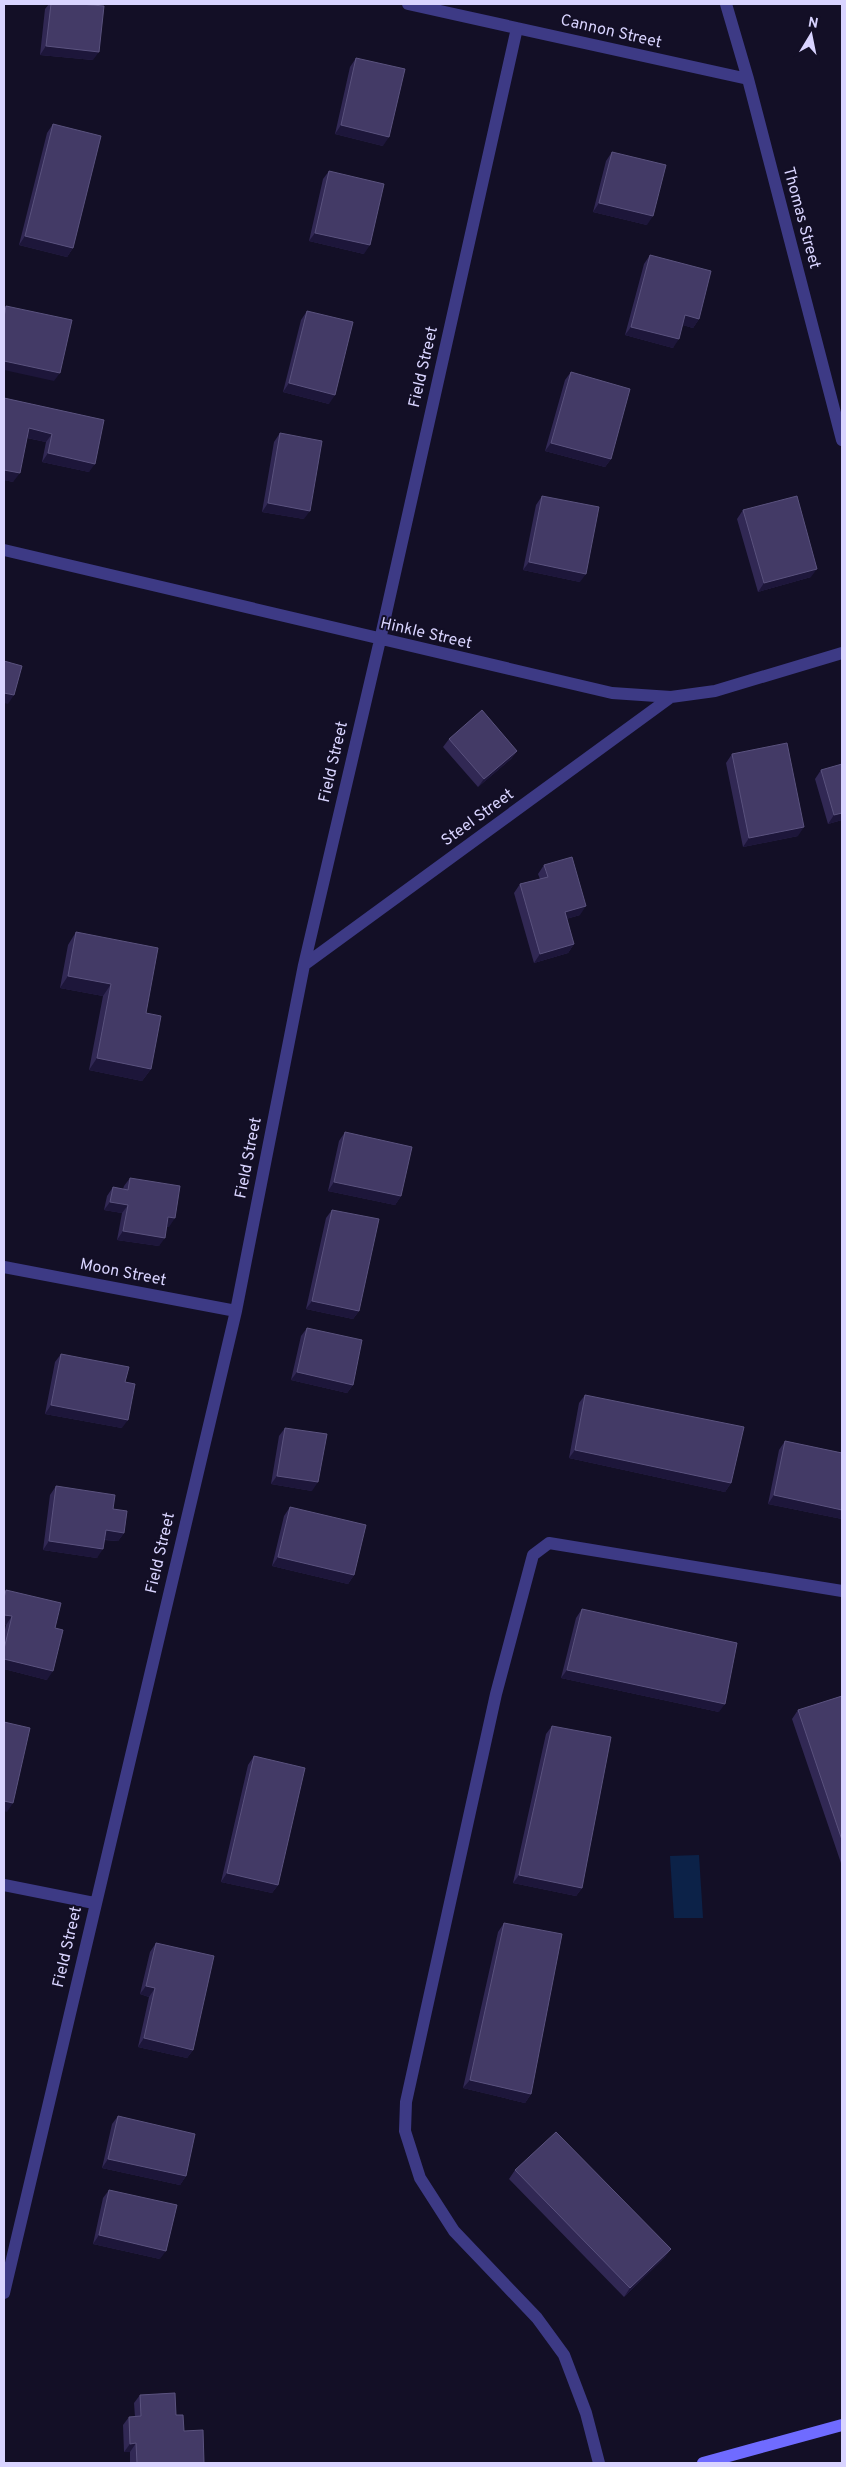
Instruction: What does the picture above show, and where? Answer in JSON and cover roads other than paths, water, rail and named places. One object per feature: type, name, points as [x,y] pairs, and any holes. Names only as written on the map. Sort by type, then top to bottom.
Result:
[{"type":"street","name":"Cannon Street","points":[[408,4],[748,80]]},
{"type":"street","name":"Thomas Street","points":[[726,4],[748,80],[842,440]]},
{"type":"street","name":"Field Street","points":[[4,2294],[94,1903],[236,1311],[304,965],[380,640],[517,28]]},
{"type":"street","name":"Hinkle Street","points":[[4,550],[380,640],[612,693],[671,696],[716,691],[842,653]]},
{"type":"street","name":"Steel Street","points":[[304,965],[671,696]]},
{"type":"street","name":"Moon Street","points":[[4,1266],[236,1311]]},
{"type":"street","points":[[599,2463],[586,2413],[564,2355],[537,2318],[454,2231],[420,2178],[405,2131],[408,2092],[496,1694],[533,1555],[549,1543],[842,1591]]},
{"type":"street","points":[[4,1885],[94,1903]]},
{"type":"street","points":[[704,2463],[842,2425]]},
{"type":"water","points":[[699,1855],[703,1918],[674,1918],[670,1856]]}]
